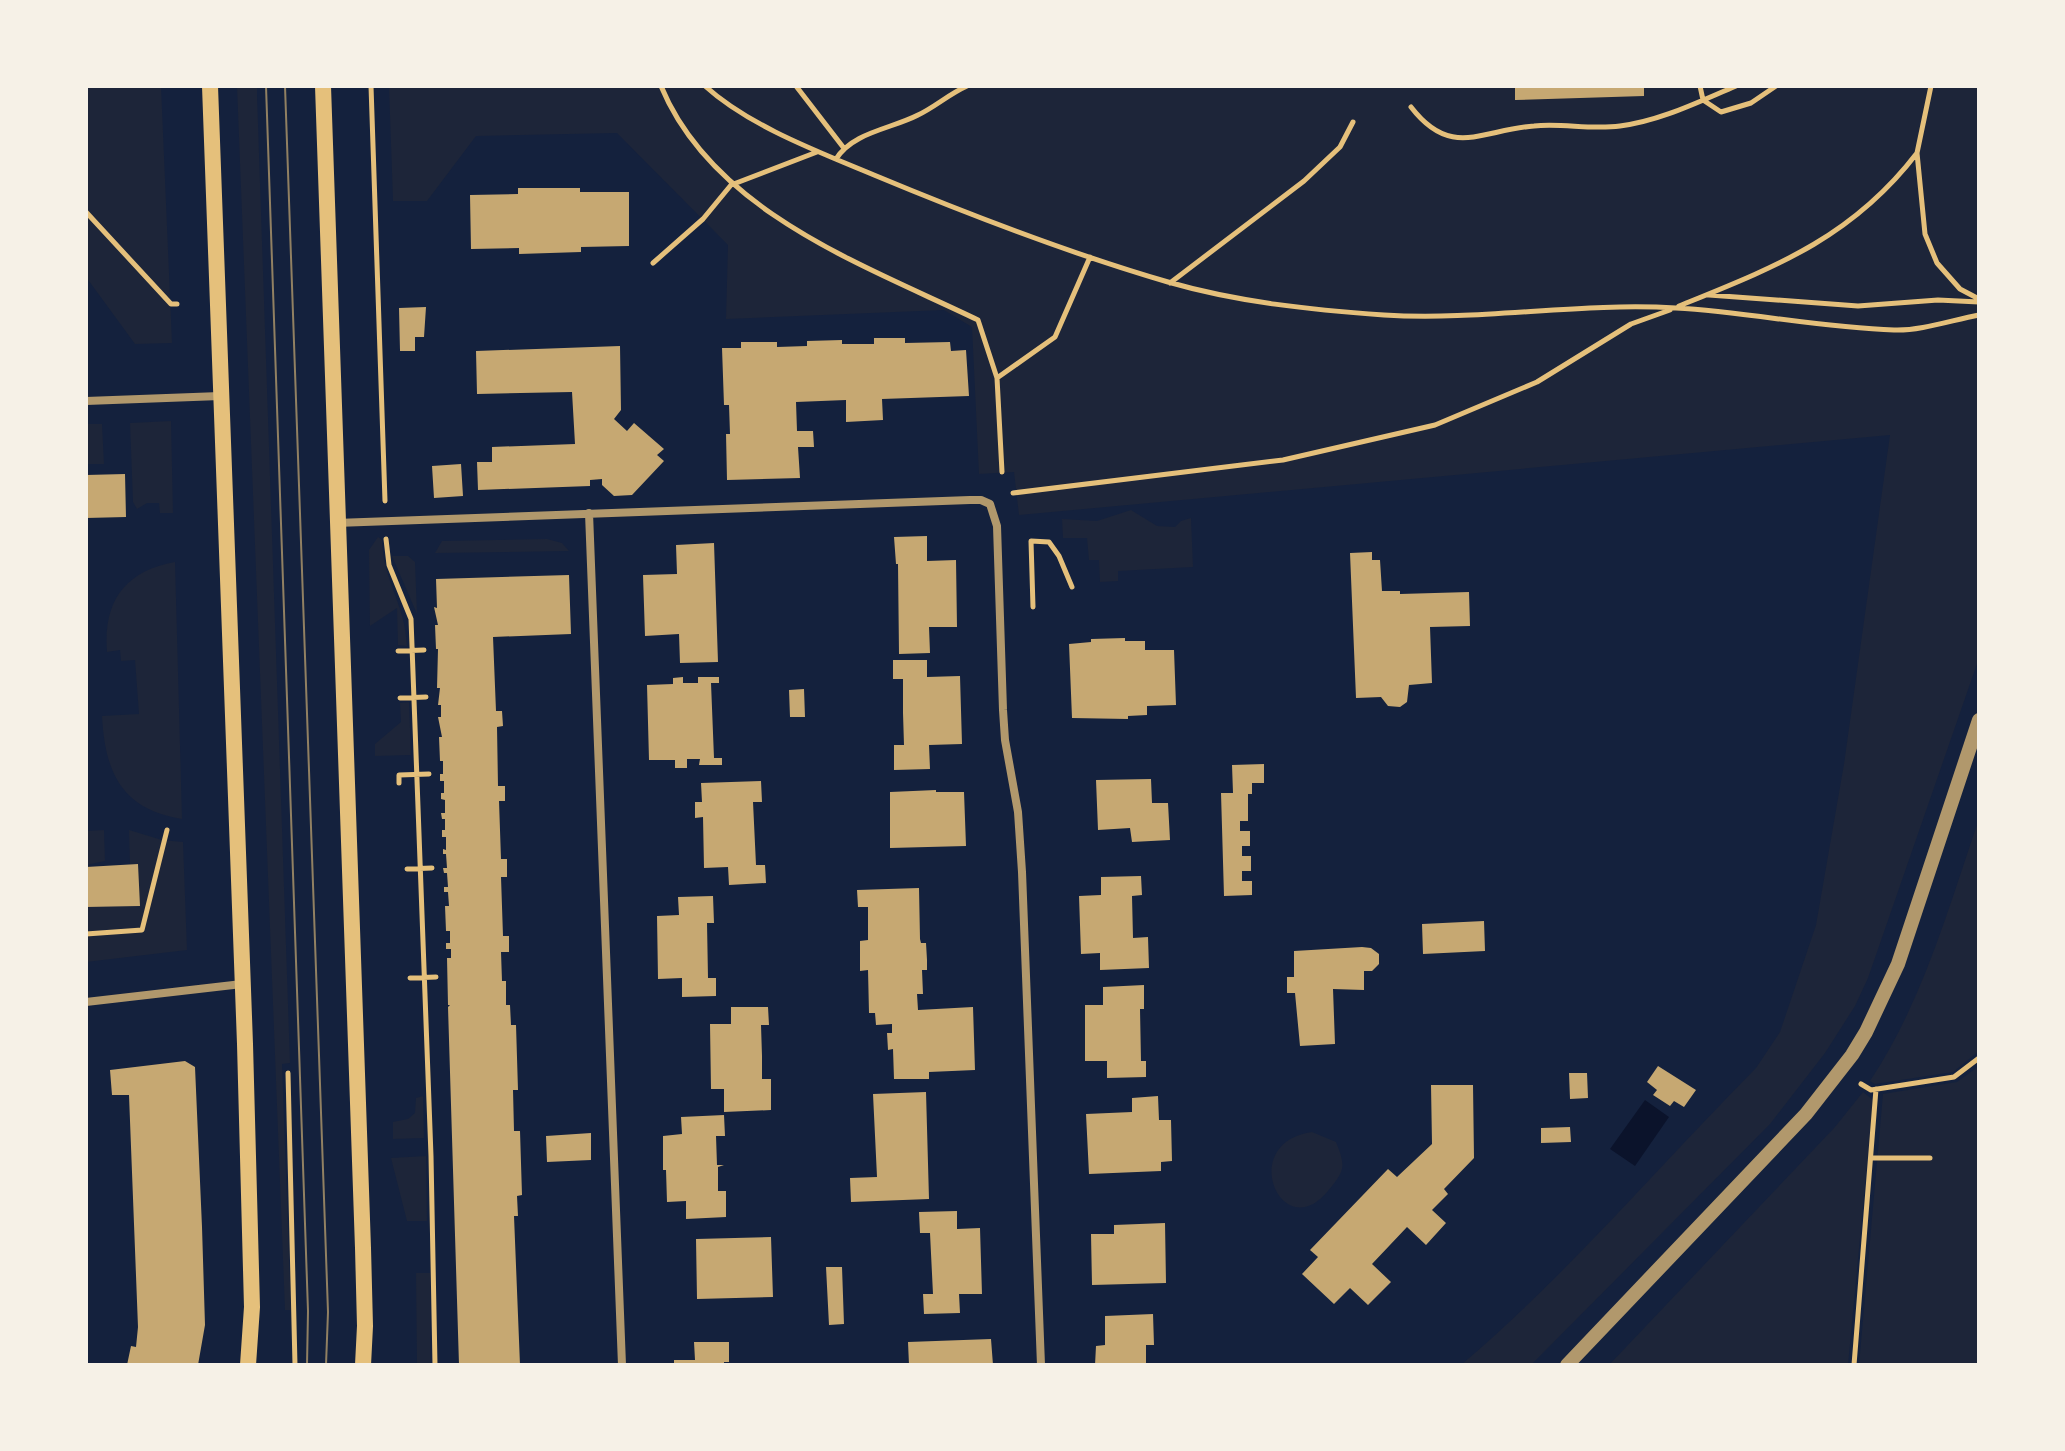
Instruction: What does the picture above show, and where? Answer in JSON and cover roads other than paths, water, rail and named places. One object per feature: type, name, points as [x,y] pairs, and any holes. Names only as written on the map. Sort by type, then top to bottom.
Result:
[{"type":"main road","points":[[210,86],[252,1307],[248,1365]]},
{"type":"main road","points":[[323,86],[363,1264],[363,1365]]},
{"type":"street","points":[[86,401],[220,396]]},
{"type":"street","points":[[336,523],[970,500],[990,504],[995,513],[1005,740],[1018,812],[1022,872],[1041,1365]]},
{"type":"street","points":[[589,513],[622,1365]]},
{"type":"street","points":[[1567,1365],[1798,1123],[1852,1055],[1898,964],[1979,720]]},
{"type":"street","points":[[86,1002],[242,984]]},
{"type":"tram line","points":[[266,86],[308,1311],[307,1365]]},
{"type":"tram line","points":[[285,86],[328,1312],[326,1365]]}]
